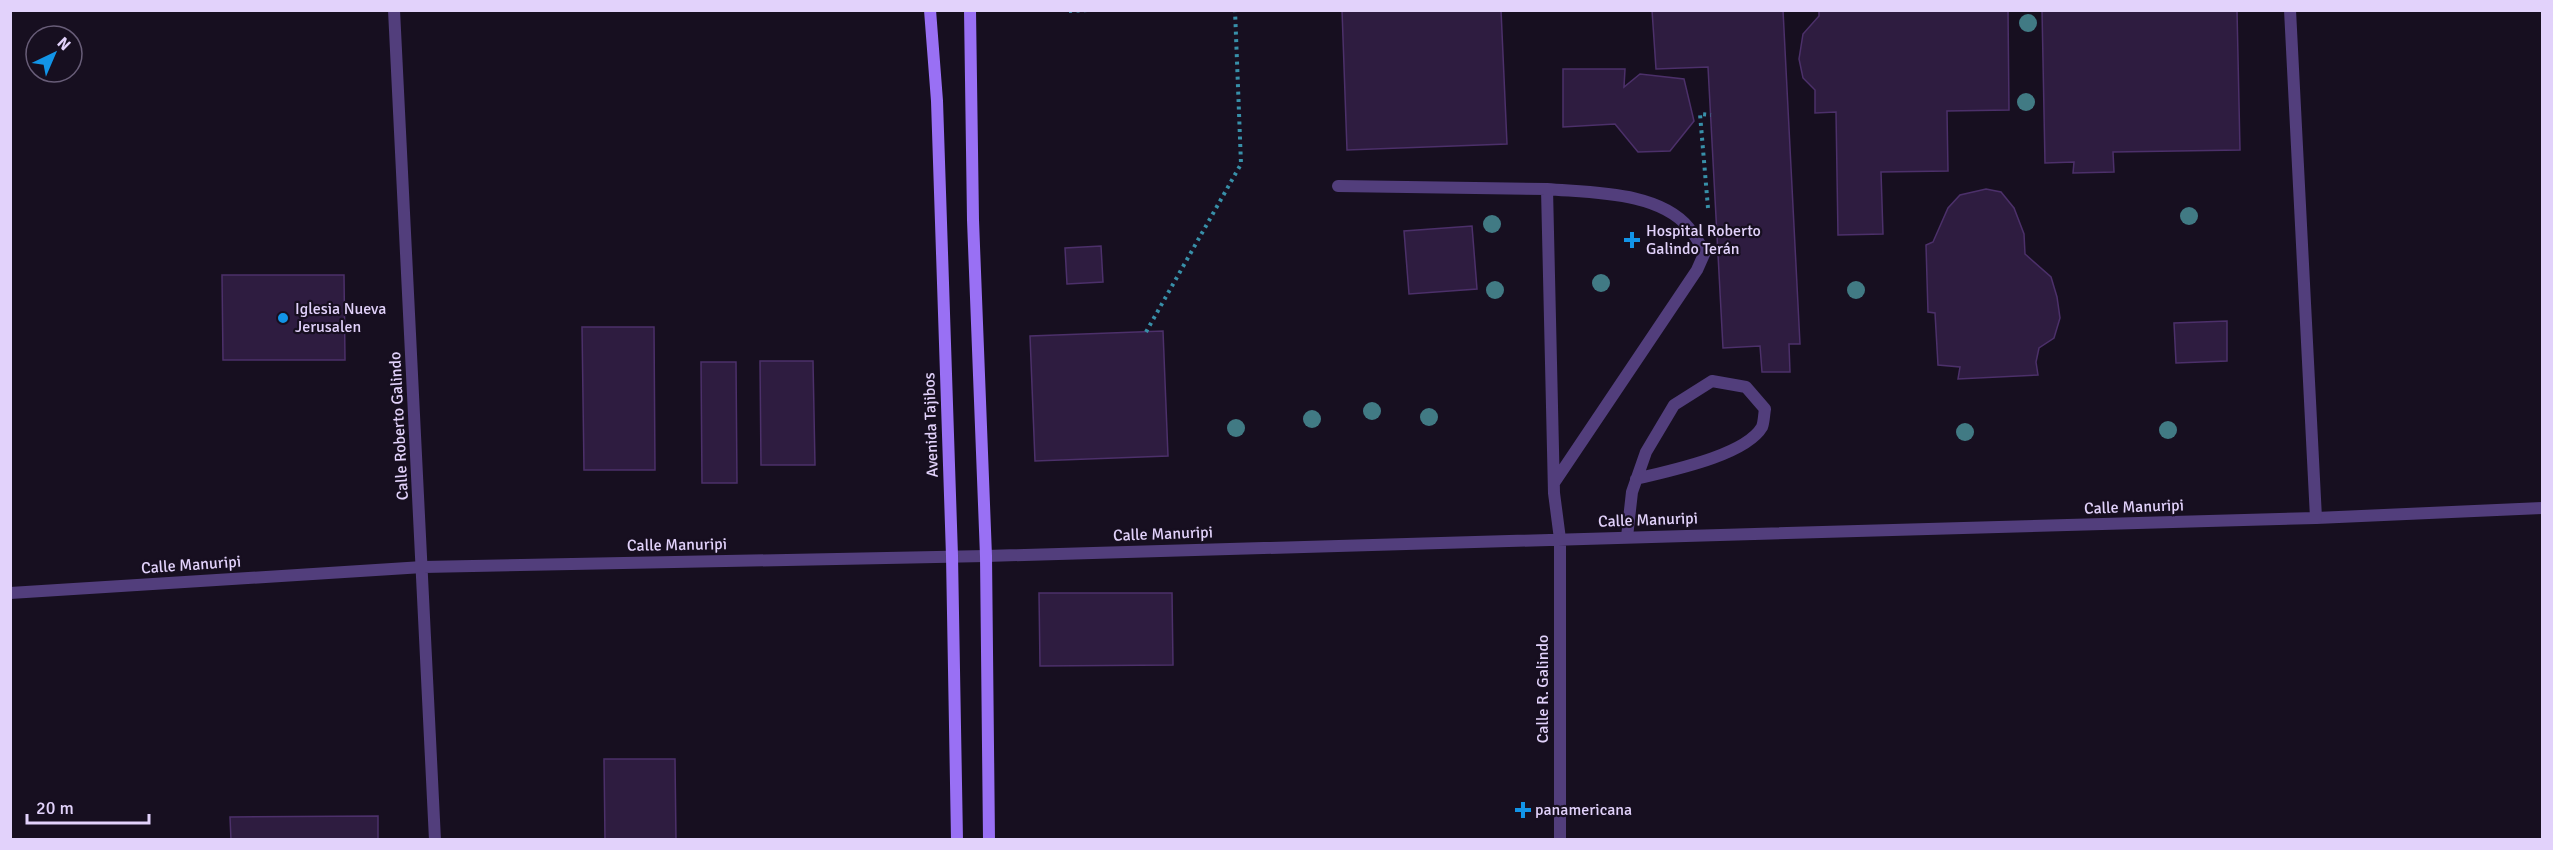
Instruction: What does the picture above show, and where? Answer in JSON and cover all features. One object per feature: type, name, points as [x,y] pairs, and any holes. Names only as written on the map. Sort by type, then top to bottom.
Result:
[{"type":"main road","name":"Avenida Tajibos","points":[[930,10],[937,100],[952,556],[957,840]]},
{"type":"main road","points":[[970,10],[973,219],[986,556],[989,840]]},
{"type":"street","name":"Calle Roberto Galindo","points":[[394,10],[435,840]]},
{"type":"street","points":[[2290,10],[2316,518]]},
{"type":"street","points":[[1338,186],[1547,189],[1635,197],[1663,209],[1688,227],[1705,252],[1697,270],[1554,483]]},
{"type":"street","name":"Calle R. Galindo","points":[[1547,189],[1554,483],[1560,539],[1560,840]]},
{"type":"street","points":[[1627,537],[1632,492],[1636,479],[1646,452],[1674,405],[1712,381],[1746,387],[1765,409],[1763,426],[1748,442],[1699,463],[1636,479]]},
{"type":"street","name":"Calle Manuripi","points":[[10,593],[423,567],[986,556],[2316,518],[2542,508]]},
{"type":"path","points":[[1069,11],[1087,10]]},
{"type":"path","points":[[1146,332],[1240,164],[1235,10]]},
{"type":"path","points":[[1705,252],[1710,240],[1700,114],[1711,115]]},
{"type":"building","points":[[1342,10],[1501,10],[1507,144],[1347,150]]},
{"type":"building","points":[[1652,10],[1783,10],[1800,344],[1789,344],[1790,372],[1762,372],[1760,346],[1723,348],[1708,67],[1656,69]]},
{"type":"building","points":[[1819,10],[2008,10],[2009,110],[1947,111],[1948,171],[1881,172],[1883,234],[1838,235],[1836,112],[1815,113],[1815,90],[1803,78],[1799,59],[1803,34],[1819,16]]},
{"type":"building","points":[[2042,10],[2237,10],[2240,150],[2113,152],[2114,172],[2073,173],[2074,162],[2045,163]]},
{"type":"building","points":[[1563,69],[1625,69],[1624,87],[1640,74],[1684,79],[1694,121],[1670,151],[1638,152],[1615,124],[1563,127]]},
{"type":"building","points":[[1986,189],[2001,192],[2014,208],[2024,234],[2025,254],[2051,277],[2057,297],[2060,318],[2054,338],[2039,348],[2036,362],[2038,375],[1958,379],[1960,367],[1938,365],[1935,313],[1928,312],[1926,245],[1933,242],[1948,208],[1960,195]]},
{"type":"building","points":[[1472,226],[1477,289],[1409,294],[1404,231]]},
{"type":"building","points":[[1101,246],[1103,282],[1067,284],[1065,248]]},
{"type":"building","name":"Iglesia Nueva Jerusalen","points":[[222,275],[344,275],[345,360],[223,360]]},
{"type":"building","points":[[2227,321],[2227,361],[2176,363],[2174,323]]},
{"type":"building","points":[[582,327],[654,327],[655,470],[584,470]]},
{"type":"building","points":[[1163,331],[1168,456],[1035,461],[1030,336]]},
{"type":"building","points":[[760,361],[813,361],[815,465],[761,465]]},
{"type":"building","points":[[701,362],[736,362],[737,483],[702,483]]},
{"type":"building","points":[[1039,593],[1172,593],[1173,665],[1040,666]]},
{"type":"building","points":[[604,759],[675,759],[676,840],[605,840]]},
{"type":"building","points":[[378,816],[378,840],[231,840],[230,817]]},
{"type":"place","name":"Hospital Roberto Galindo Terán","points":[[1632,240]]},
{"type":"place","name":"Iglesia Nueva Jerusalen","points":[[283,318]]},
{"type":"place","name":"panamericana","points":[[1523,810]]}]
